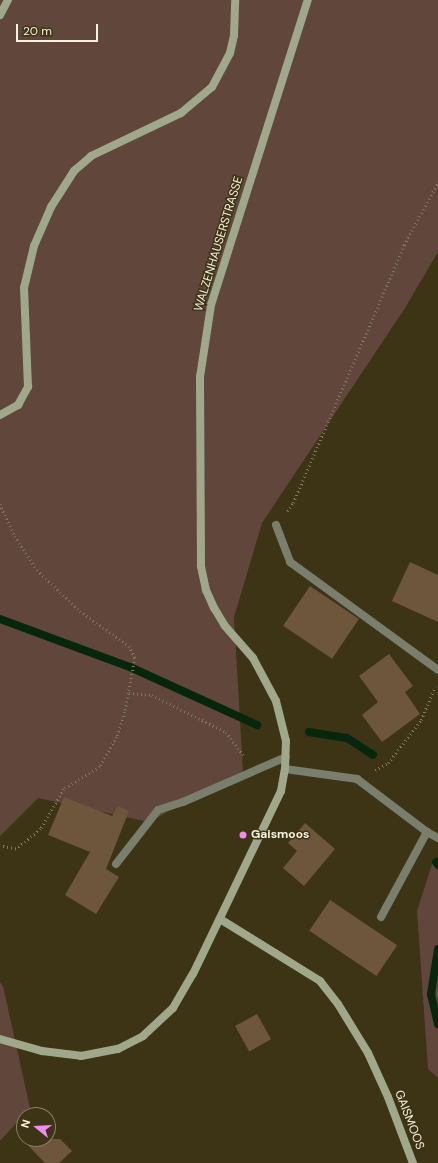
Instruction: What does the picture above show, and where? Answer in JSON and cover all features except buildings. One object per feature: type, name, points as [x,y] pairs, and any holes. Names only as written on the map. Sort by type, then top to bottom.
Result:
[{"type":"street","points":[[0,15],[8,0]]},
{"type":"street","points":[[0,415],[18,404],[28,386],[24,288],[34,246],[51,207],[74,171],[91,156],[181,113],[212,86],[230,53],[234,35],[235,0]]},
{"type":"street","name":"WALZENHAUSERSTRASSE","points":[[286,757],[286,742],[276,701],[253,658],[225,626],[206,590],[201,566],[199,502],[200,377],[211,305],[308,0]]},
{"type":"street","points":[[276,526],[290,562],[438,670]]},
{"type":"street","points":[[0,1039],[42,1051],[81,1056],[118,1048],[143,1036],[173,1008],[220,919],[281,791],[286,757],[183,802],[158,810],[116,864]]},
{"type":"street","points":[[285,769],[357,779],[427,832],[438,838]]},
{"type":"street","points":[[381,916],[427,832]]},
{"type":"street","name":"GAISMOOS","points":[[220,919],[320,981],[338,1004],[368,1052],[388,1097],[413,1163]]},
{"type":"path","points":[[276,526],[293,503],[404,245],[438,182]]},
{"type":"path","points":[[0,504],[15,536],[37,570],[80,611],[129,646],[135,658],[129,693],[116,737],[100,767],[64,789],[41,829],[16,849],[0,846]]},
{"type":"path","points":[[357,779],[388,762],[421,720],[438,681]]},
{"type":"path","points":[[129,693],[152,695],[226,732],[255,770]]},
{"type":"shaded area","points":[[0,0],[438,0],[438,252],[405,308],[262,523],[234,617],[243,771],[149,822],[38,798],[0,836]]},
{"type":"shaded area","points":[[434,858],[438,860],[438,1078],[428,1069],[417,911]]},
{"type":"shaded area","points":[[0,982],[3,986],[30,1107],[16,1107],[16,1123],[0,1141]]},
{"type":"waterway","points":[[0,619],[130,667],[257,725]]},
{"type":"waterway","points":[[309,732],[347,738],[373,755]]},
{"type":"waterway","points":[[438,949],[431,994],[438,1024]]},
{"type":"place","name":"Gaismoos","points":[[243,835]]}]
